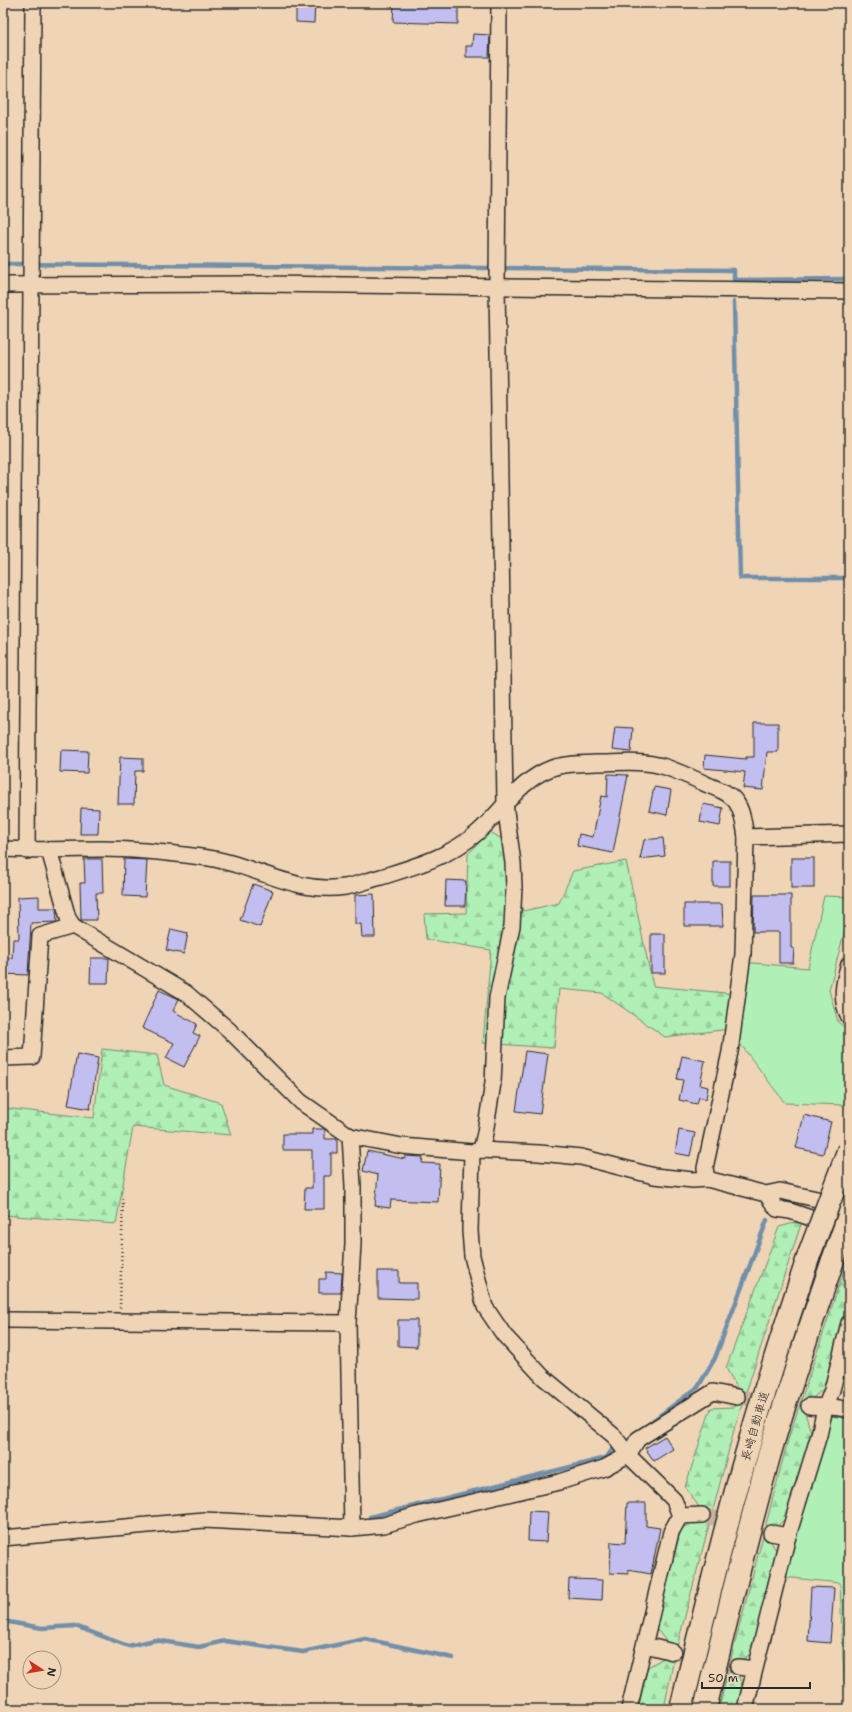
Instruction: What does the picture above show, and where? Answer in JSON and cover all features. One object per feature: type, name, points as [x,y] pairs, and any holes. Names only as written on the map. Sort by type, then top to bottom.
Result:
[{"type":"highway","name":"長崎自動車道","points":[[681,1709],[703,1616],[748,1448],[774,1360],[809,1255],[849,1149]]},
{"type":"highway","name":"長崎自動車道","points":[[705,1709],[726,1622],[770,1455],[797,1368],[849,1216]]},
{"type":"street","points":[[27,851],[33,3]]},
{"type":"street","points":[[499,3],[497,287],[505,804],[513,863],[514,887],[512,926],[497,998],[493,1083],[485,1133],[477,1151],[470,1231],[472,1256],[485,1307],[504,1335],[543,1377],[614,1436],[628,1455],[674,1500],[680,1516],[671,1532],[629,1709]]},
{"type":"street","points":[[3,285],[261,284],[849,291]]},
{"type":"street","points":[[3,849],[27,851],[104,849],[203,857],[228,862],[295,884],[320,888],[346,887],[427,863],[456,848],[477,833],[519,788],[534,777],[552,768],[569,764],[634,762],[661,766],[695,778],[728,794],[737,802],[746,837],[743,954],[730,1052],[705,1168],[707,1179]]},
{"type":"street","points":[[746,837],[849,834]]},
{"type":"street","points":[[49,850],[63,904],[68,918],[73,926],[186,993],[229,1030],[301,1102],[350,1136],[402,1146],[539,1153],[581,1158],[654,1176],[693,1180],[707,1179],[766,1194],[780,1191],[849,1206]]},
{"type":"street","points":[[3,1058],[32,1057],[40,936],[73,926]]},
{"type":"street","points":[[849,964],[843,982],[844,1008],[849,1017]]},
{"type":"street","points":[[350,1136],[354,1186],[354,1244],[348,1323],[352,1528]]},
{"type":"street","points":[[766,1194],[777,1209],[790,1211],[849,1231]]},
{"type":"street","points":[[3,1320],[348,1323]]},
{"type":"street","points":[[745,1709],[788,1536],[825,1408],[832,1390],[849,1323]]},
{"type":"street","points":[[3,1538],[204,1520],[352,1528],[384,1525],[417,1515],[559,1482],[604,1468],[628,1455],[638,1439],[713,1392],[737,1397]]},
{"type":"street","points":[[809,1406],[825,1408],[837,1407],[849,1410]]},
{"type":"street","points":[[680,1516],[702,1514]]},
{"type":"street","points":[[771,1533],[788,1536]]},
{"type":"street","points":[[645,1645],[673,1652]]},
{"type":"street","points":[[738,1667],[754,1669]]},
{"type":"path","points":[[119,1321],[123,1199]]},
{"type":"green space","points":[[490,832],[504,840],[523,911],[559,903],[573,871],[626,861],[653,986],[736,994],[729,1029],[665,1037],[602,993],[559,989],[554,1048],[483,1043],[491,950],[426,939],[424,914],[466,913],[468,854]]},
{"type":"green space","points":[[824,896],[849,897],[849,914],[829,990],[838,1022],[849,1031],[849,1090],[844,1105],[785,1103],[729,1029],[742,962],[808,968]]},
{"type":"green space","points":[[102,1049],[157,1055],[164,1085],[221,1103],[231,1135],[133,1127],[116,1224],[3,1215],[3,1108],[94,1118]]},
{"type":"green space","points":[[802,1221],[735,1426],[674,1658],[664,1709],[638,1709],[648,1667],[674,1652],[656,1628],[681,1529],[704,1514],[685,1487],[711,1408],[734,1407],[739,1391],[726,1368],[779,1227]]},
{"type":"green space","points":[[849,1255],[849,1307],[827,1386],[803,1406],[812,1436],[788,1516],[767,1536],[778,1553],[756,1651],[734,1664],[745,1693],[741,1709],[719,1709],[788,1440]]},
{"type":"green space","points":[[832,1416],[849,1419],[849,1679],[844,1682],[840,1583],[783,1577]]},
{"type":"building","points":[[296,3],[315,3],[314,23],[296,22]]},
{"type":"building","points":[[394,3],[458,3],[458,24],[393,22]]},
{"type":"building","points":[[473,34],[490,35],[489,57],[466,57],[466,46],[472,46]]},
{"type":"building","points":[[754,723],[778,723],[778,752],[767,752],[763,790],[743,788],[745,772],[704,768],[705,755],[746,759],[746,757],[754,757]]},
{"type":"building","points":[[615,727],[633,728],[631,752],[612,750]]},
{"type":"building","points":[[61,750],[88,751],[87,773],[60,772]]},
{"type":"building","points":[[120,757],[143,758],[143,771],[135,771],[134,804],[118,804]]},
{"type":"building","points":[[608,774],[628,775],[613,853],[577,846],[579,834],[593,837],[601,796],[607,797]]},
{"type":"building","points":[[654,787],[671,790],[667,815],[649,811]]},
{"type":"building","points":[[703,804],[723,808],[720,826],[700,822]]},
{"type":"building","points":[[81,808],[99,809],[98,834],[80,834]]},
{"type":"building","points":[[663,838],[665,856],[640,859],[644,840]]},
{"type":"building","points":[[791,858],[814,858],[814,888],[791,888]]},
{"type":"building","points":[[84,859],[102,859],[103,893],[96,893],[97,920],[81,920],[80,883],[85,883]]},
{"type":"building","points":[[124,859],[147,860],[145,897],[123,896]]},
{"type":"building","points":[[713,861],[730,861],[730,886],[713,886]]},
{"type":"building","points":[[446,880],[466,881],[465,906],[445,906]]},
{"type":"building","points":[[253,884],[273,891],[260,927],[240,920]]},
{"type":"building","points":[[374,894],[375,937],[362,937],[361,924],[355,924],[355,895]]},
{"type":"building","points":[[754,895],[791,895],[791,948],[794,948],[793,963],[779,963],[779,932],[753,932]]},
{"type":"building","points":[[39,896],[39,908],[56,908],[57,922],[31,923],[28,975],[3,974],[3,958],[12,958],[13,939],[19,939],[18,897]]},
{"type":"building","points":[[684,904],[722,904],[723,926],[684,926]]},
{"type":"building","points":[[171,929],[188,933],[184,954],[166,950]]},
{"type":"building","points":[[651,934],[665,934],[665,973],[651,973]]},
{"type":"building","points":[[91,958],[109,958],[108,983],[90,983]]},
{"type":"building","points":[[159,990],[179,999],[173,1011],[197,1024],[193,1033],[200,1036],[184,1067],[166,1058],[174,1043],[142,1028]]},
{"type":"building","points":[[525,1051],[548,1054],[540,1114],[516,1111]]},
{"type":"building","points":[[77,1054],[98,1058],[90,1109],[68,1105]]},
{"type":"building","points":[[682,1056],[705,1061],[700,1085],[708,1087],[706,1099],[699,1097],[697,1104],[679,1100],[683,1080],[677,1079]]},
{"type":"building","points":[[804,1115],[831,1122],[823,1154],[796,1148]]},
{"type":"building","points":[[312,1129],[325,1129],[325,1139],[337,1139],[337,1153],[331,1153],[331,1176],[324,1176],[324,1209],[304,1209],[305,1188],[312,1188],[312,1150],[283,1150],[283,1134],[312,1134]]},
{"type":"building","points":[[679,1130],[695,1133],[690,1156],[675,1153]]},
{"type":"building","points":[[367,1151],[405,1159],[405,1156],[423,1157],[422,1163],[440,1164],[438,1202],[391,1200],[390,1208],[375,1206],[378,1175],[363,1171]]},
{"type":"building","points":[[378,1271],[399,1271],[399,1283],[417,1283],[417,1299],[378,1298]]},
{"type":"building","points":[[326,1272],[342,1273],[341,1293],[319,1293],[319,1279],[326,1279]]},
{"type":"building","points":[[398,1320],[417,1320],[417,1347],[398,1346]]},
{"type":"building","points":[[665,1436],[673,1449],[654,1461],[645,1448]]},
{"type":"building","points":[[627,1503],[646,1503],[646,1526],[660,1528],[651,1574],[628,1570],[628,1574],[610,1573],[611,1542],[625,1543]]},
{"type":"building","points":[[529,1511],[548,1512],[546,1542],[528,1541]]},
{"type":"building","points":[[569,1579],[603,1580],[602,1600],[568,1598]]},
{"type":"building","points":[[811,1587],[834,1588],[830,1643],[808,1641]]},
{"type":"waterway","points":[[3,264],[734,270],[734,280],[849,279]]},
{"type":"waterway","points":[[734,302],[740,578],[849,578]]},
{"type":"waterway","points":[[651,1422],[698,1387],[715,1358],[767,1220]]},
{"type":"waterway","points":[[370,1517],[606,1458],[612,1450]]},
{"type":"waterway","points":[[3,1621],[42,1628],[75,1626],[128,1646],[155,1640],[199,1647],[225,1641],[303,1652],[365,1639],[453,1658]]},
{"type":"tunnel","points":[[737,1397],[809,1406]]},
{"type":"tunnel","points":[[702,1515],[771,1533]]},
{"type":"tunnel","points":[[673,1652],[738,1667]]}]
